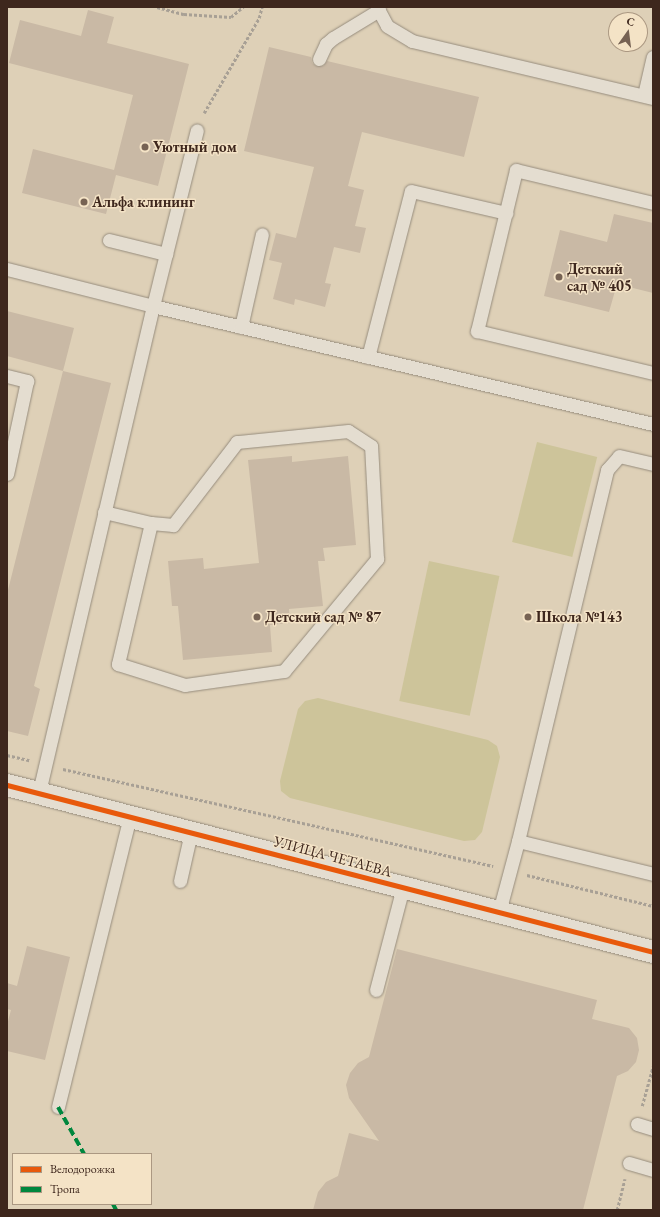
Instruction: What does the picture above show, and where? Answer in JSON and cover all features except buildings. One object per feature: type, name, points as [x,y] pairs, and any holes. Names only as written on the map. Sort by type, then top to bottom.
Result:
[{"type":"street","name":"УЛИЦА ЧЕТАЕВА","points":[[7,785],[39,792],[653,952]]},
{"type":"lane","points":[[320,59],[326,44],[378,9],[387,26],[412,41],[648,97],[653,57]]},
{"type":"lane","points":[[39,792],[153,306],[198,130]]},
{"type":"lane","points":[[653,203],[516,170],[477,332],[653,373]]},
{"type":"lane","points":[[368,357],[411,191],[506,213]]},
{"type":"lane","points":[[240,327],[262,234]]},
{"type":"lane","points":[[109,240],[166,254]]},
{"type":"lane","points":[[7,269],[240,327],[653,424]]},
{"type":"lane","points":[[7,376],[27,381],[7,474]]},
{"type":"lane","points":[[104,512],[151,523],[173,525],[237,442],[348,431],[371,446],[377,559],[284,671],[185,685],[118,664],[151,523]]},
{"type":"lane","points":[[499,912],[518,841],[607,470],[619,456],[653,464]]},
{"type":"lane","points":[[58,1107],[130,816]]},
{"type":"lane","points":[[180,880],[191,832]]},
{"type":"lane","points":[[518,841],[653,874]]},
{"type":"lane","points":[[376,990],[403,887]]},
{"type":"lane","points":[[637,1124],[653,1129]]},
{"type":"lane","points":[[629,1163],[653,1170]]},
{"type":"path","points":[[157,7],[184,14],[231,16],[243,7]]},
{"type":"path","points":[[198,130],[206,107],[259,18],[262,7]]},
{"type":"path","points":[[7,755],[510,870],[653,906]]},
{"type":"shaded area","points":[[537,442],[597,457],[572,557],[512,542]]},
{"type":"shaded area","points":[[429,561],[499,576],[470,716],[399,701]]},
{"type":"shaded area","points":[[318,698],[488,740],[497,746],[500,757],[482,832],[475,840],[464,841],[290,798],[281,791],[280,781],[298,709],[305,701]]},
{"type":"marked path","points":[[58,1107],[83,1153]]},
{"type":"marked path","points":[[114,1205],[116,1210]]},
{"type":"cycle path","points":[[7,785],[653,952]]},
{"type":"place","name":"Уютный дом","points":[[145,147]]},
{"type":"place","name":"Альфа клининг","points":[[84,202]]},
{"type":"place","name":"Детский сад № 405","points":[[559,277]]},
{"type":"place","name":"Детский сад № 87","points":[[257,617]]},
{"type":"place","name":"Школа №143","points":[[528,617]]}]
